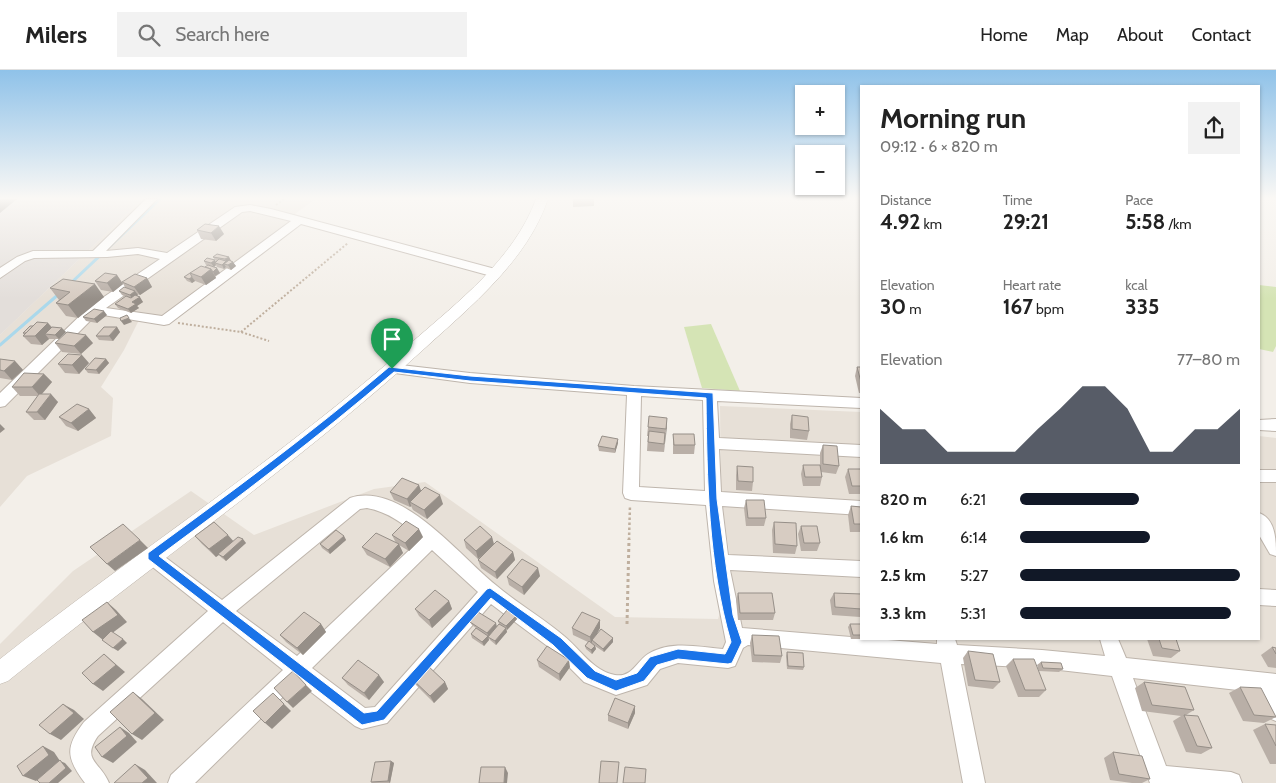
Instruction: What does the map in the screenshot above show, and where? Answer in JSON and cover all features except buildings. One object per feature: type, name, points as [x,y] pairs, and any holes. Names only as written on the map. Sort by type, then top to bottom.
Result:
[{"type":"street","points":[[101,254],[121,232]]},
{"type":"street","points":[[0,402],[94,310],[205,232]]},
{"type":"street","points":[[94,310],[164,322],[283,232]]},
{"type":"street","points":[[343,232],[495,273]]},
{"type":"street","points":[[0,673],[329,423],[392,369],[495,273],[506,262],[526,232]]},
{"type":"street","points":[[0,274],[20,259],[33,255],[101,254],[138,251],[168,257]]},
{"type":"street","points":[[392,369],[470,378],[634,390],[860,403]]},
{"type":"street","points":[[634,390],[630,494],[860,508]]},
{"type":"street","points":[[710,395],[712,499],[728,615],[736,642]]},
{"type":"street","points":[[1260,425],[1276,425]]},
{"type":"street","points":[[711,443],[860,451]]},
{"type":"street","points":[[1260,476],[1276,476]]},
{"type":"street","points":[[98,783],[79,756],[78,750],[83,739],[91,729],[223,610],[356,503],[367,501],[382,504],[413,521],[490,592],[557,642],[591,675],[616,685],[640,678],[654,661],[678,654],[728,659],[736,642],[745,636],[948,646],[1120,669],[1269,684],[1276,711]]},
{"type":"street","points":[[1265,530],[1276,548]]},
{"type":"street","points":[[179,783],[432,539]]},
{"type":"street","points":[[152,556],[362,719],[380,716],[490,592]]},
{"type":"street","points":[[721,562],[860,569]]},
{"type":"street","points":[[1260,597],[1276,598]]},
{"type":"street","points":[[1109,640],[1159,779],[1231,783]]},
{"type":"street","points":[[948,646],[974,783]]},
{"type":"path","points":[[241,332],[357,236]]},
{"type":"path","points":[[164,322],[241,332],[269,341]]},
{"type":"path","points":[[627,624],[630,494]]},
{"type":"shaded area","points":[[0,232],[107,232],[0,335]]},
{"type":"shaded area","points":[[107,232],[289,232],[166,324],[139,320],[124,350],[101,387],[113,398],[111,436],[27,476],[0,507],[0,335]]},
{"type":"shaded area","points":[[720,406],[860,412],[860,640],[1260,640],[1260,436],[1276,438],[1276,783],[0,783],[0,644],[73,571],[191,491],[254,535],[374,489],[425,482],[615,617],[718,619],[732,572],[721,496]]},
{"type":"green space","points":[[1260,285],[1276,287],[1276,346],[1273,352],[1260,349]]},
{"type":"green space","points":[[711,324],[740,391],[702,388],[684,327]]},
{"type":"waterway","points":[[71,283],[125,232]]},
{"type":"waterway","points":[[0,345],[60,293]]},
{"type":"route","points":[[392,369],[470,378],[710,395],[712,499],[728,615],[736,642],[728,659],[678,654],[654,661],[640,678],[616,685],[591,675],[557,642],[490,592],[380,716],[362,719],[152,556],[264,474],[329,423],[392,369]]}]
